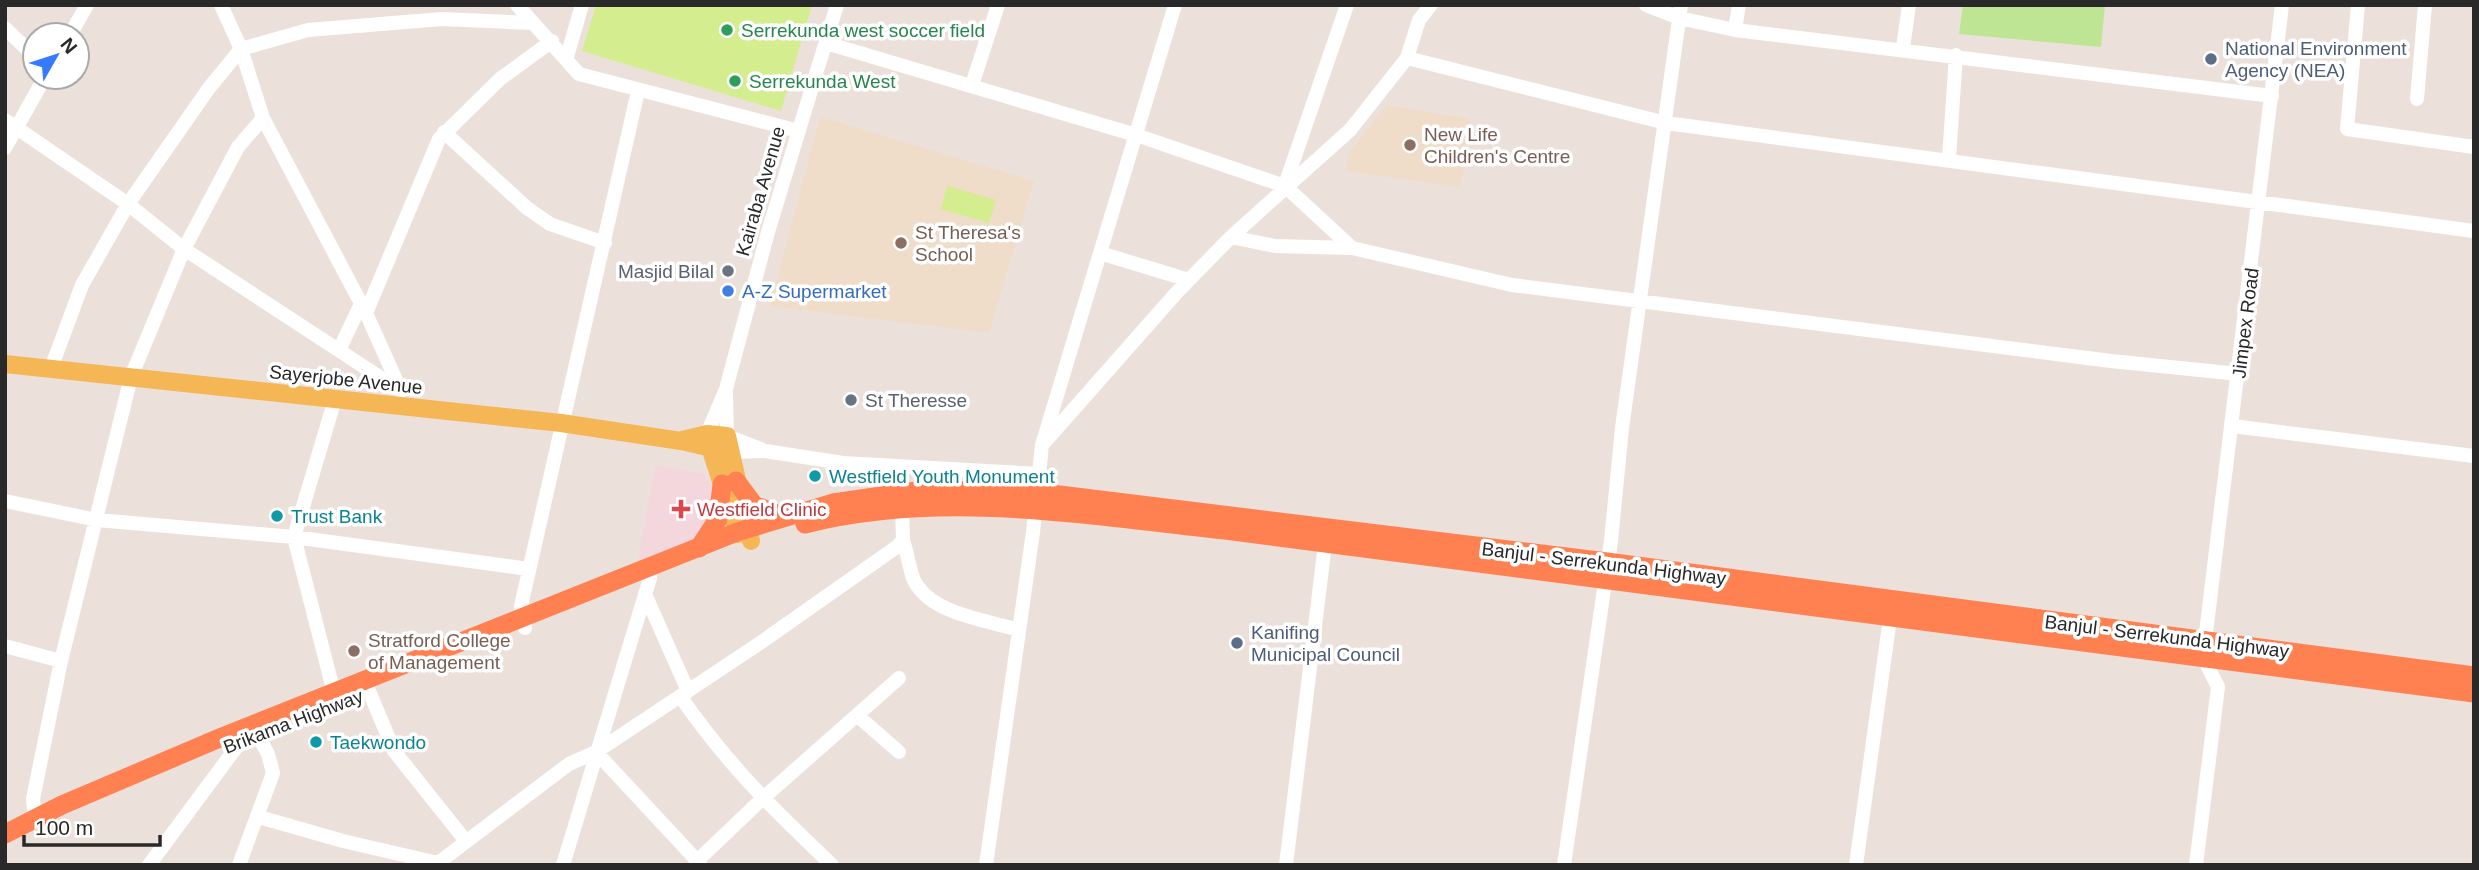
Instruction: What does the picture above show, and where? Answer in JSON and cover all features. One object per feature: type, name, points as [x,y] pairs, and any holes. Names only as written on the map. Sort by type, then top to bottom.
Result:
[{"type":"highway","points":[[699,548],[718,519],[729,482],[754,505],[785,517]]},
{"type":"highway","name":"Banjul - Serrekunda Highway","points":[[744,536],[785,517],[833,503],[895,493],[956,489],[1036,492],[1605,571],[2205,648],[2474,693]]},
{"type":"highway","name":"Banjul - Serrekunda Highway","points":[[744,536],[827,519],[1036,492],[1325,544],[1605,571],[1890,618],[2474,676]]},
{"type":"highway","name":"Brikama Highway","points":[[5,846],[113,793],[369,691],[699,548],[744,536]]},
{"type":"highway","name":"Brikama Highway","points":[[5,834],[102,787],[334,693],[523,623],[647,586],[744,536]]},
{"type":"main road","name":"Sayerjobe Avenue","points":[[5,364],[50,371],[131,377],[561,423],[681,441],[728,444]]},
{"type":"main road","name":"Kairaba Avenue","points":[[708,442],[729,482],[744,536]]},
{"type":"main road","name":"Kairaba Avenue","points":[[728,444],[729,482]]},
{"type":"street","points":[[78,21],[88,5]]},
{"type":"street","points":[[221,5],[241,49],[263,118],[363,310],[408,408]]},
{"type":"street","points":[[517,5],[579,74],[799,131]]},
{"type":"street","points":[[566,60],[582,5]]},
{"type":"street","name":"Kairaba Avenue","points":[[708,442],[726,389],[837,5]]},
{"type":"street","points":[[972,85],[998,5]]},
{"type":"street","points":[[986,865],[1042,445],[1175,5]]},
{"type":"street","points":[[1284,186],[1348,5]]},
{"type":"street","points":[[1042,445],[1189,280],[1231,237],[1284,186],[1350,130],[1407,58],[1419,20],[1431,5]]},
{"type":"street","points":[[1646,5],[1680,11],[1735,30],[1903,48],[2272,96]]},
{"type":"street","points":[[1735,30],[1738,5]]},
{"type":"street","points":[[1903,48],[1909,5]]},
{"type":"street","name":"Jimpex Road","points":[[2205,648],[2282,5]]},
{"type":"street","points":[[2358,5],[2347,129],[2474,147]]},
{"type":"street","points":[[2417,99],[2425,5]]},
{"type":"street","points":[[1564,865],[1680,11]]},
{"type":"street","points":[[50,371],[82,285],[128,204],[209,88],[241,49],[308,30],[442,19],[532,23]]},
{"type":"street","points":[[5,28],[21,43]]},
{"type":"street","points":[[339,350],[363,310],[444,132],[500,79],[552,41]]},
{"type":"street","points":[[826,43],[1136,135],[1284,186],[1352,248]]},
{"type":"street","points":[[1949,158],[1956,55]]},
{"type":"street","points":[[1407,58],[1666,123],[1949,158],[2474,231]]},
{"type":"street","points":[[5,148],[38,91]]},
{"type":"street","points":[[523,623],[529,569],[638,91]]},
{"type":"street","points":[[35,819],[33,799],[61,661],[131,377],[184,249],[239,147],[263,118]]},
{"type":"street","points":[[5,120],[128,204],[184,249],[401,390]]},
{"type":"street","points":[[444,132],[527,208],[550,224],[605,243]]},
{"type":"street","points":[[1231,237],[1275,246],[1352,248],[1512,285],[1641,299],[2111,361],[2239,374]]},
{"type":"street","points":[[1100,253],[1189,280]]},
{"type":"street","name":"Kairaba Avenue","points":[[726,389],[728,444]]},
{"type":"street","points":[[334,693],[294,537],[335,399]]},
{"type":"street","points":[[2232,425],[2474,456]]},
{"type":"street","points":[[728,444],[1036,492]]},
{"type":"street","points":[[5,501],[97,520],[294,537],[529,569]]},
{"type":"street","points":[[902,509],[903,540],[914,579],[925,595],[940,606],[1019,630]]},
{"type":"street","points":[[259,817],[343,841],[438,863],[569,764],[596,752],[684,694],[903,540]]},
{"type":"street","points":[[1286,865],[1325,544]]},
{"type":"street","points":[[647,586],[684,694],[716,747],[762,799],[832,865]]},
{"type":"street","points":[[563,865],[647,586]]},
{"type":"street","points":[[1856,865],[1890,618]]},
{"type":"street","points":[[5,646],[61,661]]},
{"type":"street","points":[[2196,865],[2218,687],[2205,648]]},
{"type":"street","points":[[596,752],[699,863],[762,799],[859,717],[899,678]]},
{"type":"street","points":[[369,691],[394,751],[465,840]]},
{"type":"street","points":[[859,717],[899,752]]},
{"type":"street","points":[[149,865],[249,738],[268,754],[273,773],[259,817],[239,865]]},
{"type":"shaded area","name":"New Life Children's Centre","points":[[1387,105],[1470,119],[1461,187],[1346,171],[1349,152]]},
{"type":"shaded area","name":"St Theresa's School","points":[[820,117],[1034,181],[989,333],[770,306]]},
{"type":"shaded area","name":"Westfield Clinic","points":[[655,465],[705,474],[715,501],[703,536],[637,567]]},
{"type":"green space","name":"Serrekunda West","points":[[596,5],[812,5],[781,111],[582,51]]},
{"type":"green space","points":[[1963,5],[2105,5],[2101,47],[1959,34]]},
{"type":"green space","points":[[947,186],[996,200],[989,223],[941,209]]},
{"type":"place","name":"Serrekunda west soccer field","points":[[727,30]]},
{"type":"place","name":"National Environment Agency (NEA)","points":[[2211,59]]},
{"type":"place","name":"Serrekunda West","points":[[735,81]]},
{"type":"place","name":"New Life Children's Centre","points":[[1410,145]]},
{"type":"place","name":"St Theresa's School","points":[[901,243]]},
{"type":"place","name":"Masjid Bilal","points":[[728,271]]},
{"type":"place","name":"A-Z Supermarket","points":[[728,291]]},
{"type":"place","name":"St Theresse","points":[[851,400]]},
{"type":"place","name":"Westfield Youth Monument","points":[[815,476]]},
{"type":"place","name":"Westfield Clinic","points":[[681,509]]},
{"type":"place","name":"Trust Bank","points":[[277,516]]},
{"type":"place","name":"Kanifing Municipal Council","points":[[1237,643]]},
{"type":"place","name":"Stratford College of Management","points":[[354,651]]},
{"type":"place","name":"Taekwondo","points":[[316,742]]}]
